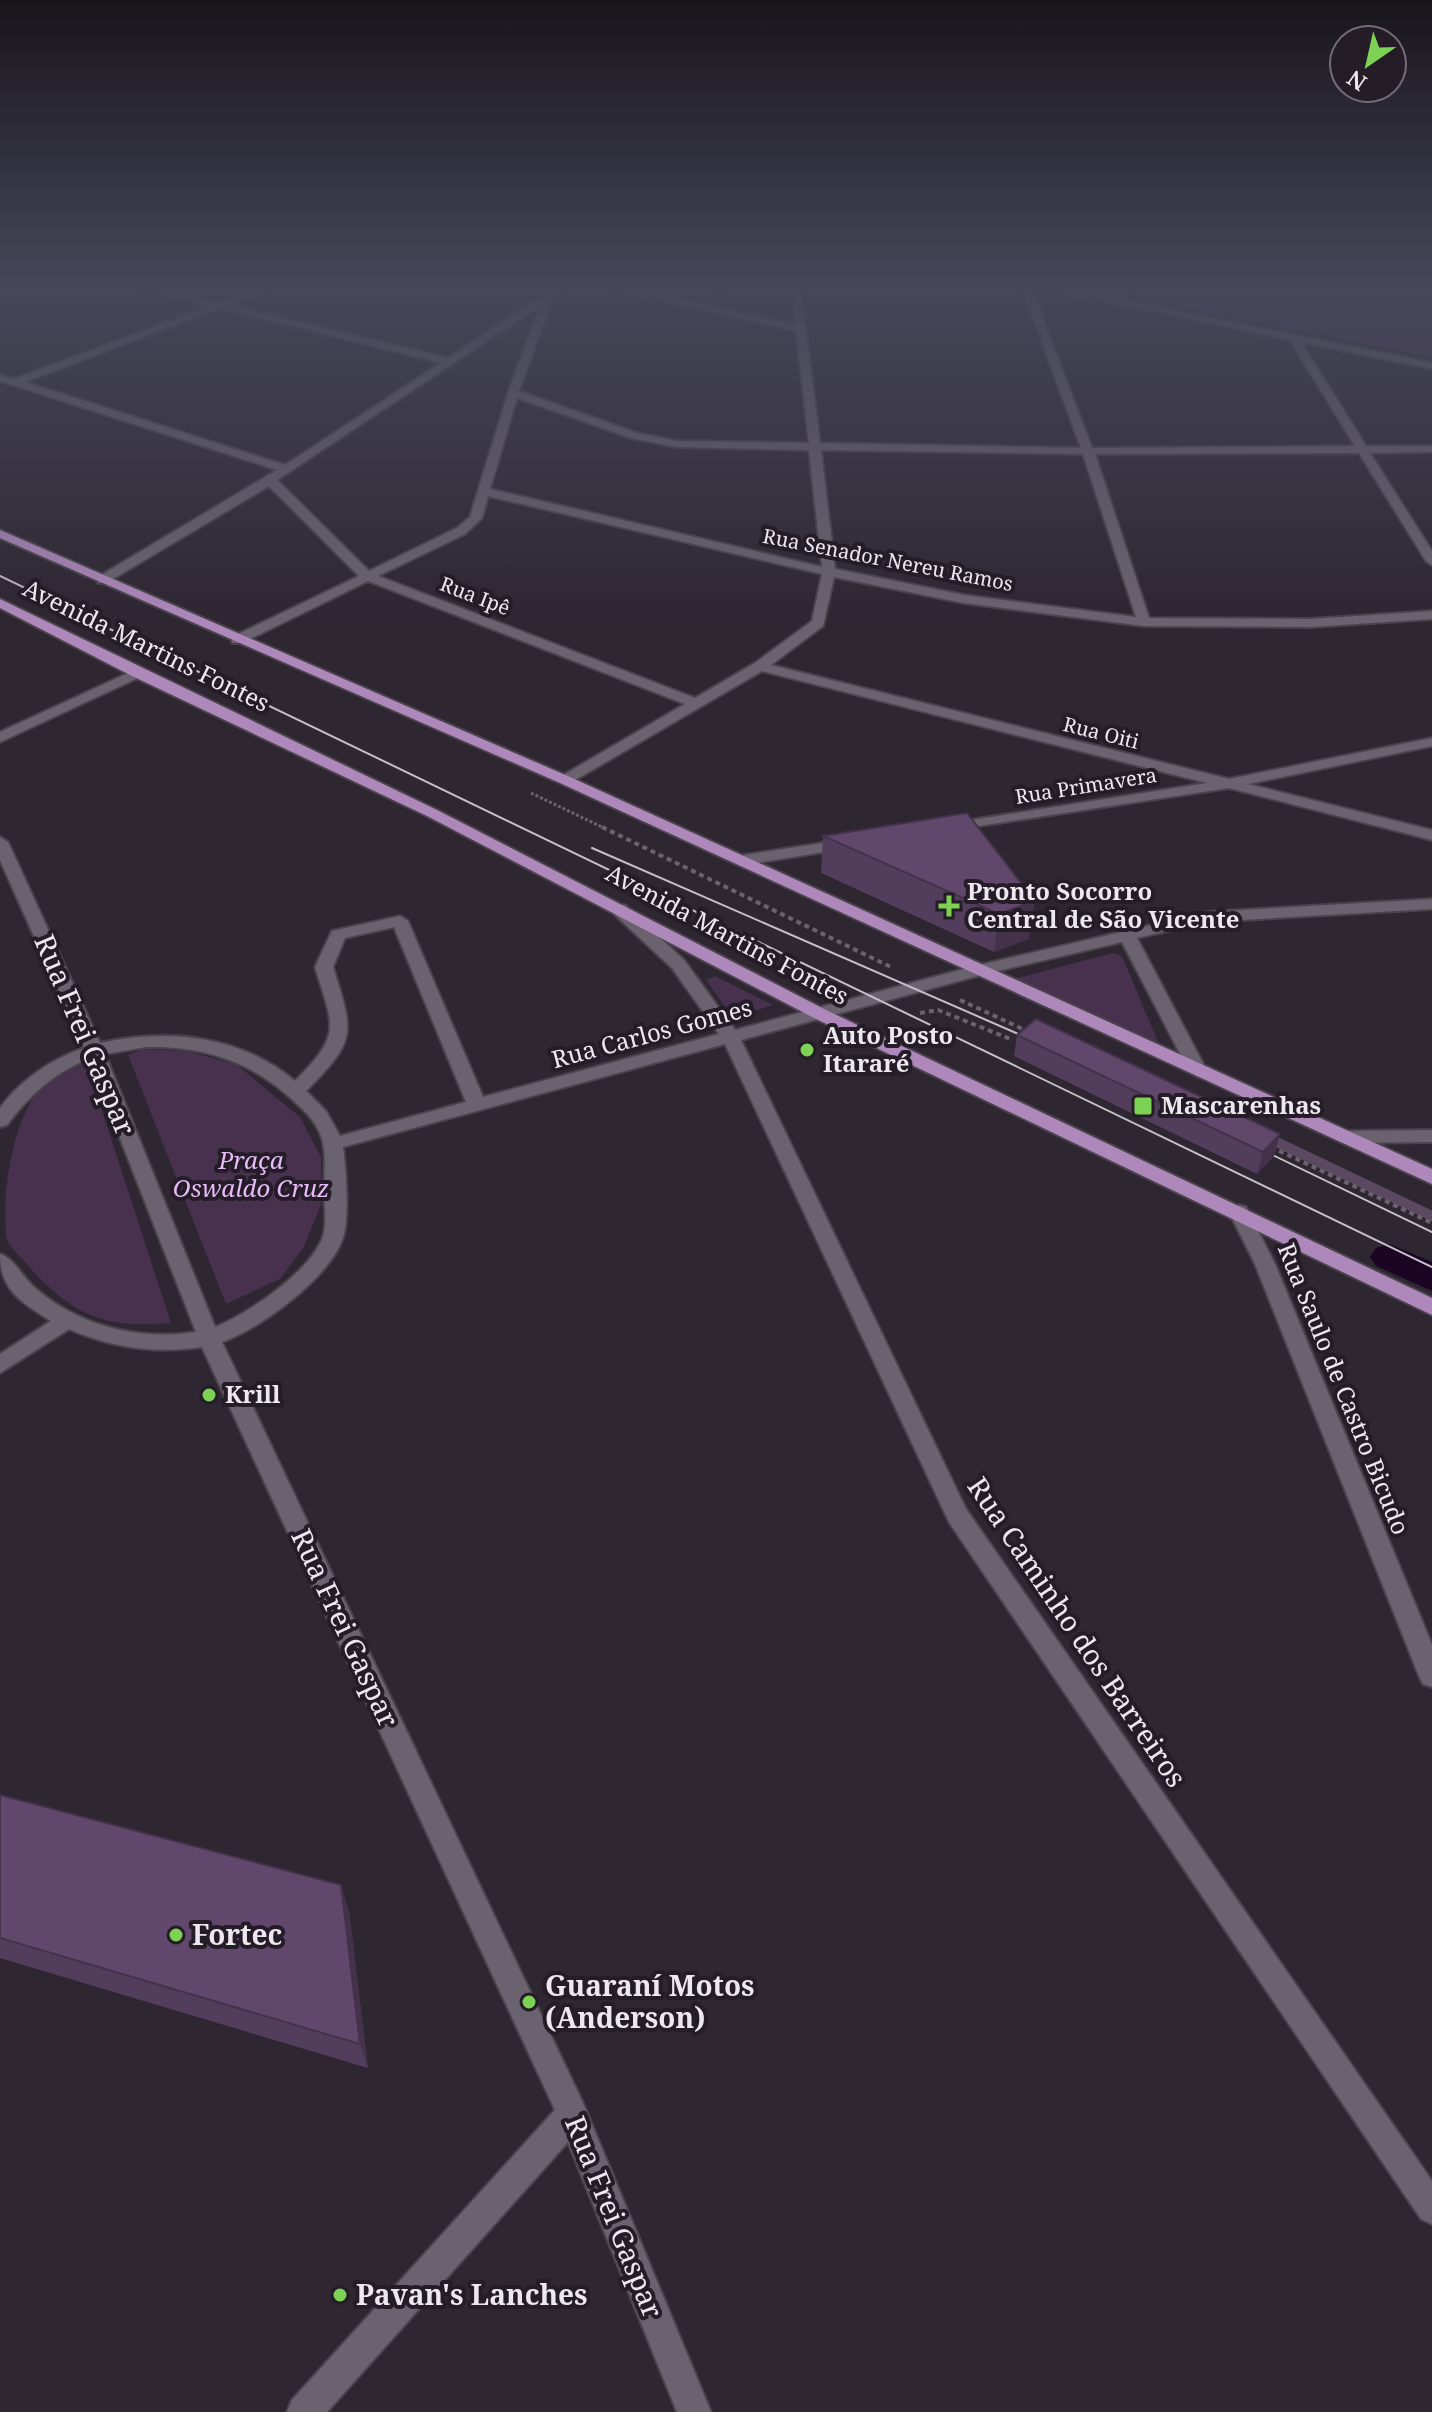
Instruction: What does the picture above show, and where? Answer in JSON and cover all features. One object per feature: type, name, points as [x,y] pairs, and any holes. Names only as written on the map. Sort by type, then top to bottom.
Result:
[{"type":"main road","name":"Avenida Martins Fontes","points":[[0,534],[744,860],[1432,1177]]},
{"type":"main road","name":"Avenida Martins Fontes","points":[[0,603],[137,673],[376,785],[615,905],[820,1014],[1432,1307]]},
{"type":"street","points":[[63,398],[286,469]]},
{"type":"street","points":[[102,580],[270,480],[392,398]]},
{"type":"street","points":[[237,640],[461,531],[476,518],[487,492],[512,398]]},
{"type":"street","points":[[526,398],[635,436],[677,444],[1088,451],[1432,449]]},
{"type":"street","points":[[565,780],[760,666],[818,624],[829,572],[811,398]]},
{"type":"street","points":[[1068,398],[1144,622]]},
{"type":"street","points":[[1330,398],[1432,561]]},
{"type":"street","name":"Rua Ipê","points":[[270,480],[367,576],[695,703]]},
{"type":"street","name":"Rua Senador Nereu Ramos","points":[[487,492],[829,572],[964,599],[1144,622],[1311,623],[1432,615]]},
{"type":"street","name":"Rua Oiti","points":[[760,666],[1223,785],[1432,835]]},
{"type":"street","points":[[0,738],[137,673]]},
{"type":"street","name":"Rua Primavera","points":[[929,831],[1223,785],[1432,742]]},
{"type":"street","points":[[744,860],[868,841]]},
{"type":"street","name":"Rua Frei Gaspar","points":[[0,842],[9,882],[94,1049],[209,1338],[572,2114],[694,2412]]},
{"type":"street","name":"Rua Carlos Gomes","points":[[336,1143],[981,970],[1209,916],[1432,904]]},
{"type":"street","name":"Rua Caminho dos Barreiros","points":[[615,905],[678,964],[731,1038],[954,1510],[1432,2208]]},
{"type":"street","points":[[296,1091],[337,1049],[343,1031],[324,967],[338,935],[400,921],[477,1105]]},
{"type":"street","points":[[1127,935],[1198,1071]]},
{"type":"street","points":[[0,1121],[18,1094],[61,1062],[94,1049],[151,1041],[190,1041],[239,1054],[278,1075],[315,1109],[336,1143],[333,1238],[301,1280],[261,1313],[209,1338],[164,1341],[105,1337],[66,1321],[11,1280],[0,1261]]},
{"type":"street","points":[[1344,1137],[1432,1136]]},
{"type":"street","name":"Rua Saulo de Castro Bicudo","points":[[1239,1212],[1265,1264],[1432,1676]]},
{"type":"street","points":[[0,1365],[66,1321]]},
{"type":"street","points":[[304,2412],[572,2114]]},
{"type":"path","points":[[524,790],[1039,1037]]},
{"type":"path","points":[[938,1010],[1025,1047]]},
{"type":"path","points":[[1013,1040],[1033,1024]]},
{"type":"path","points":[[1264,1143],[1432,1223]]},
{"type":"green space","points":[[1113,953],[1122,956],[1159,1044],[1155,1045],[1014,979]]},
{"type":"green space","points":[[715,976],[773,1005],[733,1018],[706,980]]},
{"type":"green space","name":"Praça Oswaldo Cruz","points":[[144,1049],[186,1051],[236,1064],[300,1117],[321,1157],[321,1204],[304,1247],[280,1279],[226,1304],[128,1055]]},
{"type":"green space","name":"Praça Oswaldo Cruz","points":[[86,1061],[171,1323],[109,1321],[77,1308],[47,1285],[7,1241],[5,1220],[9,1171],[22,1121],[32,1099],[46,1081],[62,1068]]},
{"type":"building","points":[[967,813],[1035,901],[999,914],[823,836]]},
{"type":"building","points":[[1036,1019],[1280,1134],[1263,1152],[1017,1035]]},
{"type":"building","name":"Fortec","points":[[0,1795],[341,1885],[360,2044],[0,1938]]},
{"type":"waterway","points":[[1266,1137],[1432,1216]]},
{"type":"waterway","points":[[1389,1257],[1432,1278]]},
{"type":"tram line","points":[[0,576],[1432,1267]]},
{"type":"tram line","points":[[592,848],[1039,1043]]},
{"type":"tram line","points":[[1256,1147],[1432,1232]]},
{"type":"place","name":"Pronto Socorro Central de São Vicente","points":[[949,906]]},
{"type":"place","name":"Auto Posto Itararé","points":[[807,1050]]},
{"type":"place","name":"Mascarenhas","points":[[1143,1106]]},
{"type":"place","name":"Krill","points":[[209,1395]]},
{"type":"place","name":"Fortec","points":[[176,1935]]},
{"type":"place","name":"Guaraní Motos (Anderson)","points":[[529,2002]]},
{"type":"place","name":"Pavan's Lanches","points":[[340,2295]]}]
